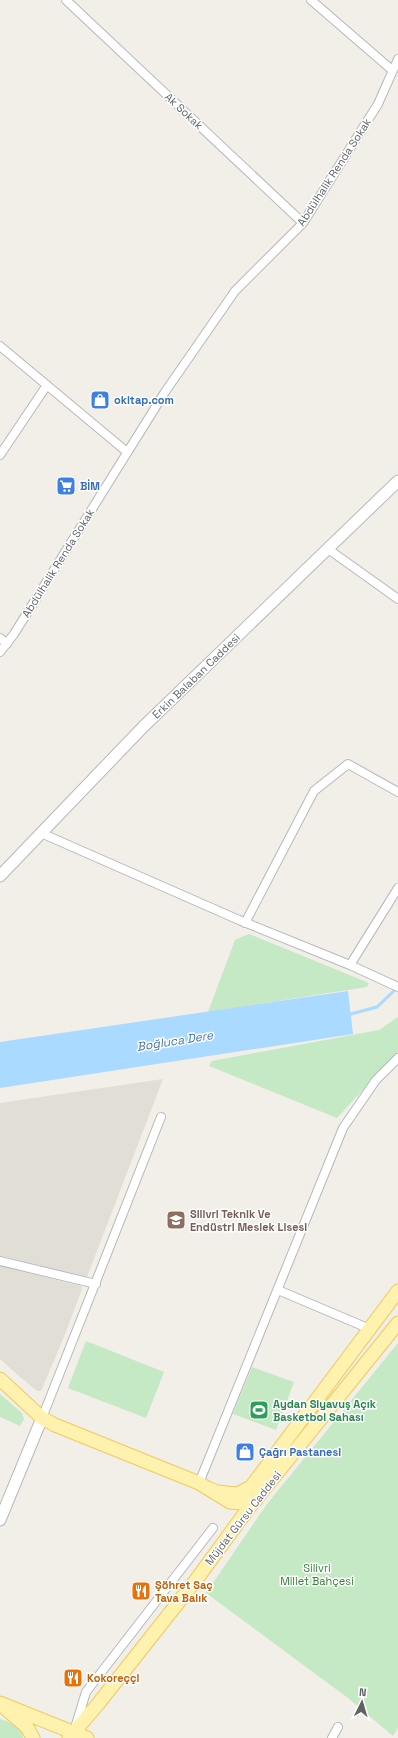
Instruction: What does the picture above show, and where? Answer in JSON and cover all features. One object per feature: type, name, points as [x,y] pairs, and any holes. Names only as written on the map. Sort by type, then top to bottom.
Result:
[{"type":"main road","name":"Müjdat Gürsu Caddesi","points":[[203,1486],[217,1492],[237,1494],[251,1486],[398,1291]]},
{"type":"main road","name":"Müjdat Gürsu Caddesi","points":[[71,1735],[98,1704],[196,1580],[226,1537],[398,1323]]},
{"type":"main road","points":[[0,1379],[42,1418],[55,1425],[203,1486],[230,1502],[243,1503],[256,1500]]},
{"type":"main road","points":[[0,1704],[71,1735],[88,1738]]},
{"type":"main road","points":[[0,1704],[27,1727],[33,1738]]},
{"type":"street","name":"Ak Sokak","points":[[66,0],[303,223]]},
{"type":"street","points":[[311,0],[392,70]]},
{"type":"street","name":"Abdülhalik Renda Sokak","points":[[0,652],[14,634],[165,392],[235,291],[303,223],[378,104],[392,70],[398,60]]},
{"type":"street","points":[[1,349],[47,385],[127,452]]},
{"type":"street","points":[[0,455],[47,385]]},
{"type":"street","name":"Erkin Balaban Caddesi","points":[[0,876],[143,727],[398,481]]},
{"type":"street","points":[[328,549],[398,599]]},
{"type":"street","points":[[0,638],[7,644]]},
{"type":"street","points":[[245,923],[314,791],[348,764],[398,792]]},
{"type":"street","points":[[41,833],[245,923],[350,965],[398,987]]},
{"type":"street","points":[[350,965],[398,888]]},
{"type":"street","points":[[203,1486],[278,1290],[343,1128],[376,1080],[398,1058]]},
{"type":"street","points":[[0,1520],[96,1284],[161,1117]]},
{"type":"street","points":[[0,1261],[96,1284]]},
{"type":"street","points":[[278,1290],[370,1329]]},
{"type":"street","points":[[71,1735],[86,1692],[213,1528]]},
{"type":"street","points":[[332,1738],[338,1728]]},
{"type":"shaded area","points":[[163,1079],[87,1277],[0,1256],[0,1103]]},
{"type":"shaded area","points":[[0,1266],[81,1286],[82,1289],[64,1337],[41,1391],[37,1391],[0,1359]]},
{"type":"green space","points":[[249,934],[369,983],[367,987],[208,1012],[235,940]]},
{"type":"green space","points":[[398,1017],[398,1052],[337,1118],[209,1066],[212,1061],[379,1030]]},
{"type":"green space","points":[[86,1341],[164,1372],[146,1418],[68,1388]]},
{"type":"green space","name":"Silivri Millet Bahçesi","points":[[398,1343],[398,1728],[393,1736],[348,1698],[206,1593],[267,1504]]},
{"type":"green space","points":[[252,1367],[294,1382],[276,1430],[233,1414]]},
{"type":"green space","points":[[0,1394],[22,1413],[24,1419],[20,1426],[0,1417]]},
{"type":"green space","points":[[0,1719],[11,1723],[20,1730],[23,1738],[0,1738]]},
{"type":"water","name":"Boğluca Dere","points":[[348,991],[353,1034],[0,1088],[0,1042]]},
{"type":"waterway","points":[[347,1015],[377,1007],[397,988]]},
{"type":"place","name":"okitap.com","points":[[100,400]]},
{"type":"place","name":"BİM","points":[[66,486]]},
{"type":"place","name":"Silivri Teknik Ve Endüstri Meslek Lisesi","points":[[176,1220]]},
{"type":"place","name":"Aydan Siyavuş Açık Basketbol Sahası","points":[[259,1410]]},
{"type":"place","name":"Çağrı Pastanesi","points":[[245,1452]]},
{"type":"place","name":"Şöhret Saç Tava Balık","points":[[141,1591]]},
{"type":"place","name":"Kokoreççi","points":[[73,1678]]}]
